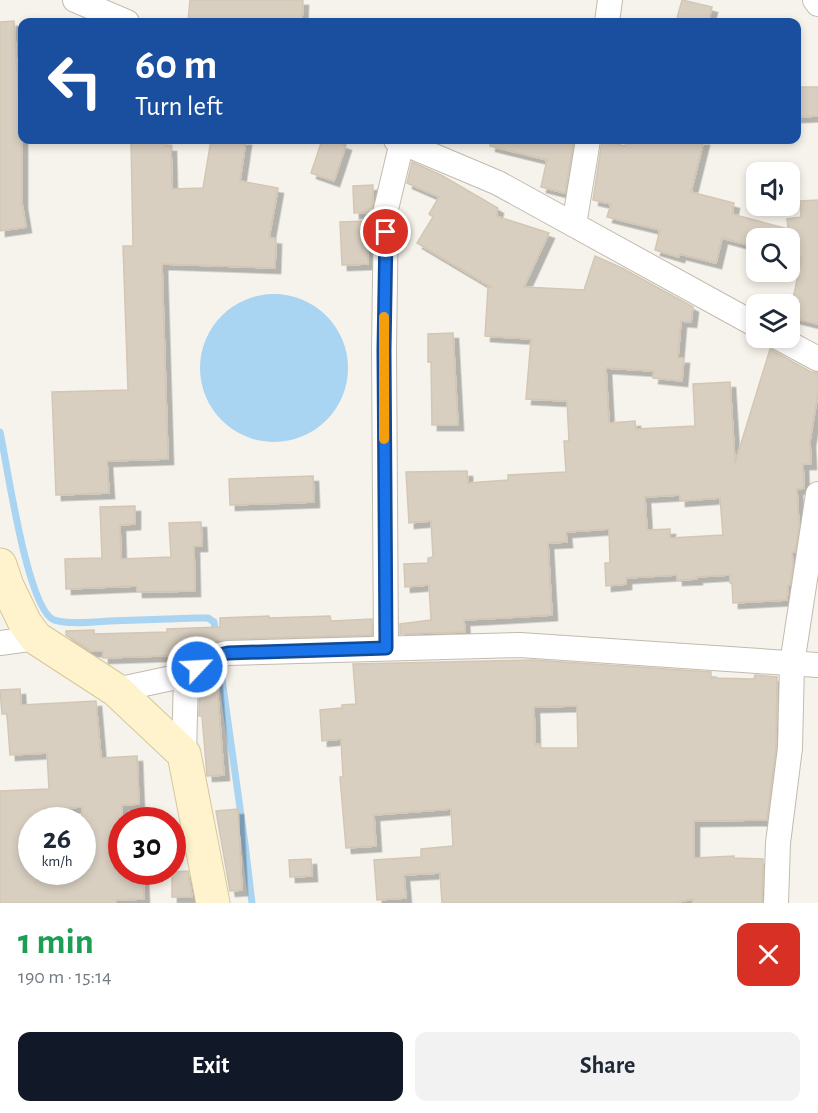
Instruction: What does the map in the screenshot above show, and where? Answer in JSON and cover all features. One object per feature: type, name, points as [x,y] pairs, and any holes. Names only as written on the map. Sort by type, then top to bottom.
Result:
[{"type":"street","points":[[75,0],[118,18]]},
{"type":"street","points":[[608,18],[610,0]]},
{"type":"street","points":[[815,0],[818,4]]},
{"type":"street","points":[[386,648],[384,350],[386,209],[398,144]]},
{"type":"street","points":[[406,144],[498,183],[746,320]]},
{"type":"street","points":[[574,225],[587,144]]},
{"type":"street","points":[[798,348],[818,359]]},
{"type":"street","points":[[776,903],[778,843],[789,748],[792,664],[818,494]]},
{"type":"street","points":[[0,565],[7,586],[25,623],[36,638],[116,690],[184,754]]},
{"type":"street","points":[[0,643],[36,638]]},
{"type":"street","points":[[116,690],[186,675],[217,656],[386,648],[520,645],[818,666]]},
{"type":"street","points":[[186,675],[184,754],[213,903]]},
{"type":"water","points":[[274,294],[302,299],[327,315],[343,340],[348,368],[343,396],[327,421],[302,437],[274,442],[246,437],[221,421],[205,396],[200,368],[205,340],[221,315],[246,299]]},
{"type":"building","points":[[190,0],[303,0],[302,18],[188,18]]},
{"type":"building","points":[[682,0],[712,7],[709,18],[677,18]]},
{"type":"building","points":[[14,21],[18,84],[18,144],[22,144],[22,203],[26,227],[0,231],[0,22]]},
{"type":"building","points":[[801,87],[818,87],[818,116],[801,117]]},
{"type":"building","points":[[131,144],[171,146],[172,189],[203,188],[210,144],[245,144],[240,181],[278,188],[269,238],[276,239],[275,268],[162,264],[168,459],[107,461],[109,493],[56,495],[52,392],[128,390],[123,246],[133,246]]},
{"type":"building","points":[[321,144],[346,145],[334,181],[311,173]]},
{"type":"building","points":[[490,144],[573,144],[565,193],[541,187],[547,160],[490,146]]},
{"type":"building","points":[[602,144],[625,146],[626,144],[703,144],[691,192],[734,203],[732,214],[784,228],[746,228],[746,244],[722,238],[716,263],[680,254],[679,257],[655,250],[660,230],[607,217],[611,204],[593,200]]},
{"type":"building","points":[[412,162],[441,175],[498,208],[496,216],[549,233],[524,287],[584,290],[595,256],[622,268],[693,307],[691,322],[681,321],[678,358],[684,358],[682,381],[653,378],[654,371],[606,368],[609,423],[635,421],[636,429],[695,426],[693,384],[730,382],[735,463],[770,349],[811,372],[818,373],[818,393],[810,441],[811,464],[803,464],[804,488],[797,489],[799,527],[795,552],[792,552],[793,566],[787,600],[733,603],[730,575],[677,580],[677,575],[626,578],[626,584],[606,586],[605,563],[610,563],[609,529],[566,532],[567,542],[548,543],[552,615],[464,620],[465,632],[400,634],[400,624],[431,620],[429,585],[405,587],[404,564],[428,563],[428,558],[433,557],[431,521],[409,523],[406,472],[467,471],[468,483],[508,480],[508,475],[566,472],[564,441],[569,441],[567,401],[526,399],[531,339],[485,336],[488,287],[491,287],[417,243],[433,217],[429,214],[439,197],[407,183]],"holes":[[[680,495],[680,501],[720,498],[723,535],[670,538],[670,529],[647,530],[645,497]]]},
{"type":"building","points":[[373,185],[372,212],[354,213],[353,186]]},
{"type":"building","points":[[818,200],[818,324],[800,320],[800,294],[794,294],[797,282],[800,282],[802,257],[800,257],[800,228],[788,228],[787,219],[801,217],[800,201]]},
{"type":"building","points":[[367,221],[368,264],[342,265],[340,222]]},
{"type":"building","points":[[453,333],[458,425],[432,425],[428,334]]},
{"type":"building","points":[[313,476],[314,502],[230,505],[229,479]]},
{"type":"building","points":[[135,506],[135,524],[120,525],[121,559],[171,557],[169,523],[201,522],[202,546],[194,546],[195,591],[137,592],[137,586],[66,589],[65,559],[102,558],[100,507]]},
{"type":"building","points":[[269,616],[269,618],[330,616],[331,621],[372,619],[372,635],[227,639],[203,644],[188,655],[103,658],[103,651],[91,651],[66,635],[66,631],[94,630],[94,634],[167,632],[167,629],[220,627],[220,618]]},
{"type":"building","points":[[533,660],[711,672],[711,678],[754,679],[755,675],[777,677],[776,747],[767,820],[694,821],[694,858],[734,856],[734,858],[763,859],[762,903],[693,903],[693,899],[674,903],[442,903],[440,873],[404,875],[406,898],[377,900],[374,860],[421,857],[421,849],[453,846],[451,809],[374,815],[376,846],[346,848],[340,777],[343,777],[341,739],[322,741],[320,710],[356,704],[353,664]],"holes":[[[577,706],[578,748],[540,748],[540,744],[535,745],[534,707]]]},
{"type":"building","points":[[216,671],[224,775],[207,776],[202,716],[199,716],[200,682]]},
{"type":"building","points":[[20,689],[21,705],[96,701],[101,758],[137,756],[139,804],[108,807],[108,885],[143,885],[144,899],[116,900],[116,903],[0,903],[0,791],[49,789],[47,753],[10,755],[7,714],[2,714],[0,690]]},
{"type":"building","points":[[238,809],[242,890],[230,891],[216,811]]},
{"type":"building","points":[[311,859],[312,876],[290,877],[289,860]]},
{"type":"building","points":[[186,871],[188,871],[192,897],[172,897],[172,885],[186,885]]},
{"type":"waterway","points":[[0,432],[27,564],[44,610],[54,620],[82,623],[208,618],[214,622],[252,903]]},
{"type":"slow traffic","points":[[384,317],[384,439]]},
{"type":"route","points":[[197,667],[207,658],[228,653],[386,648],[384,350],[386,232]]}]
